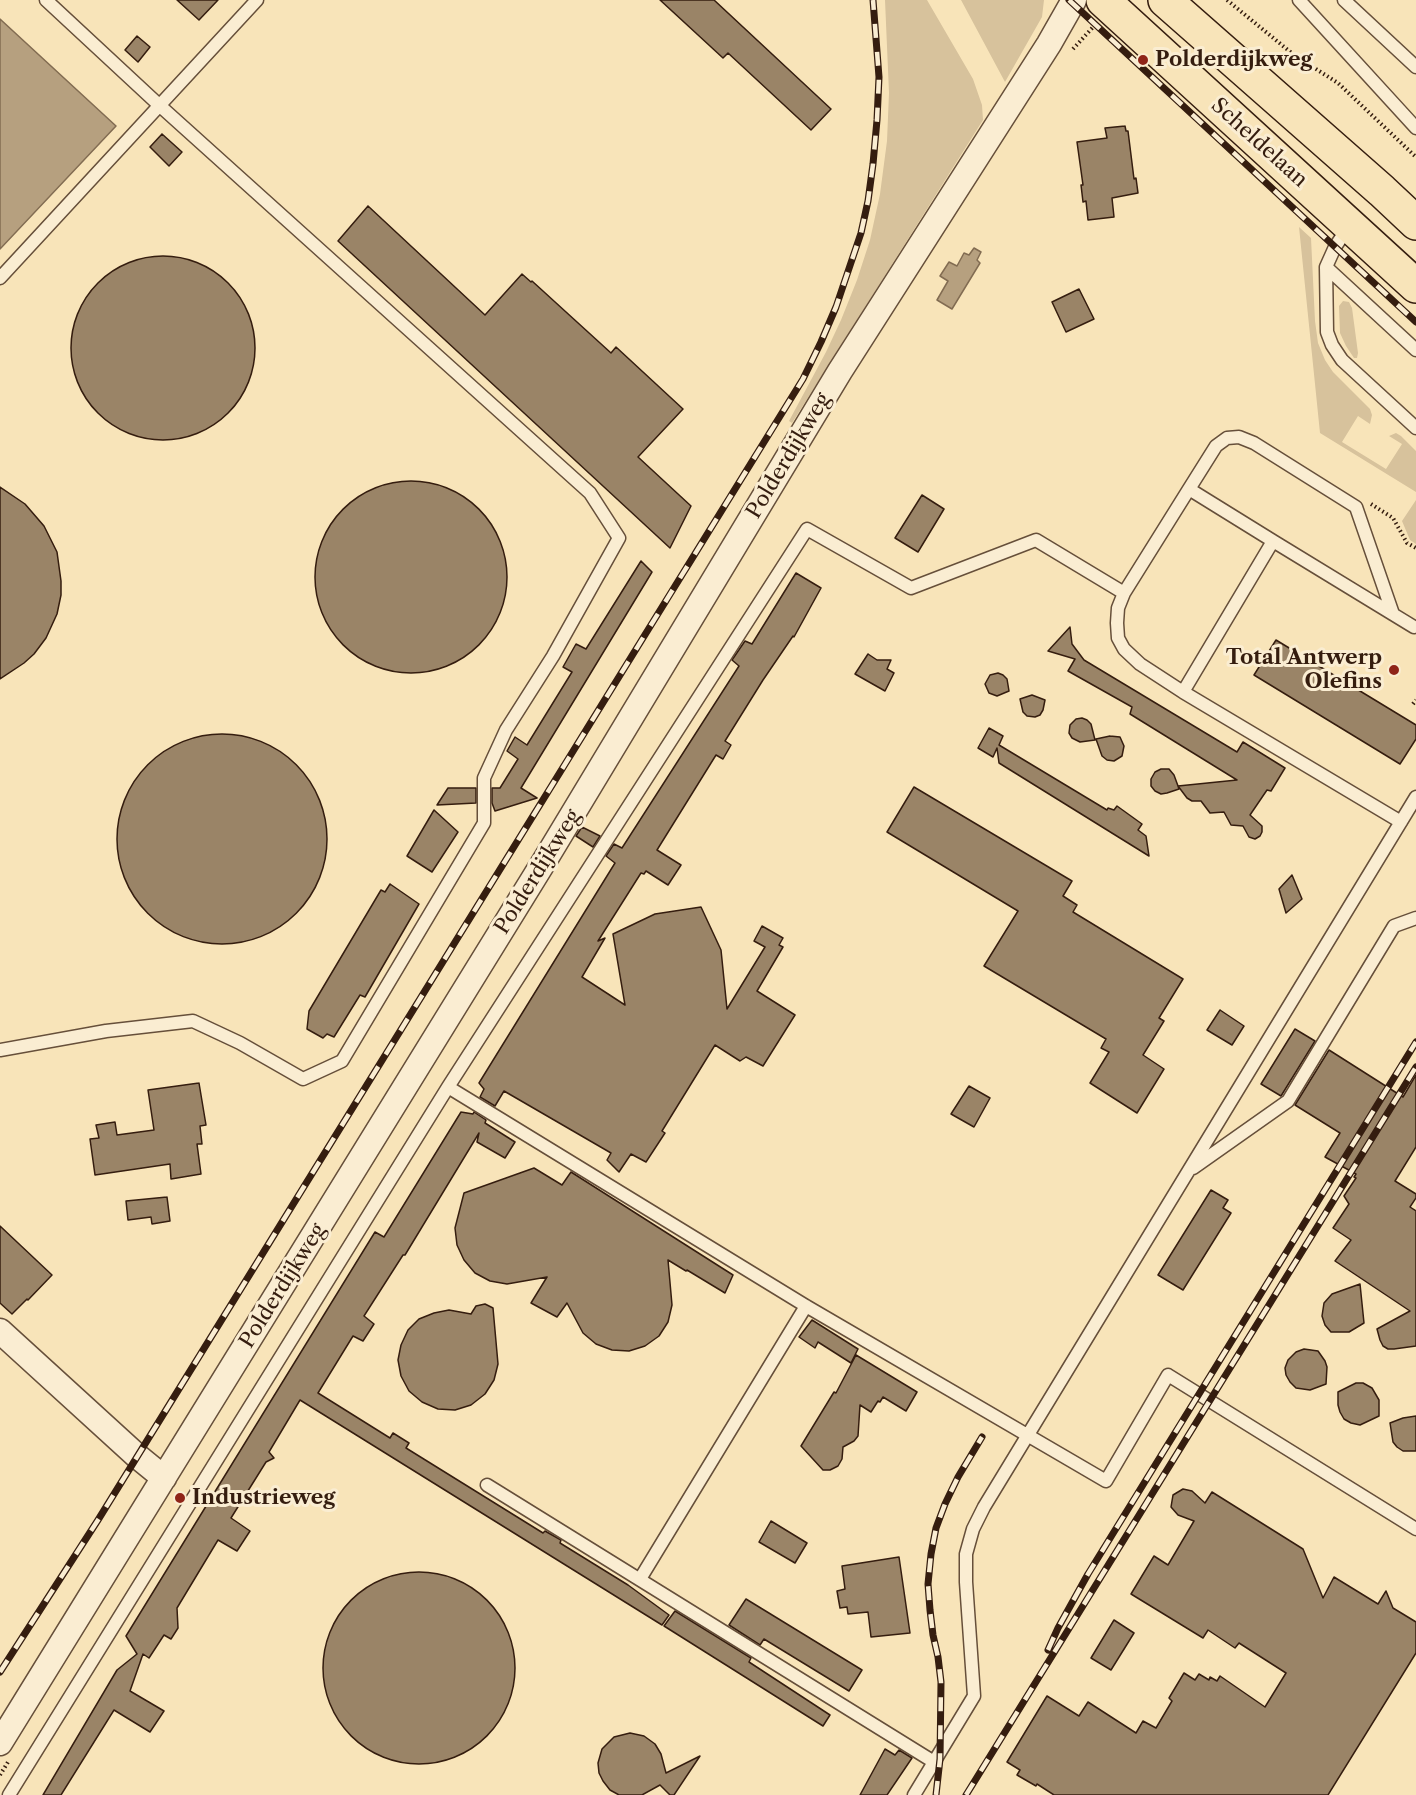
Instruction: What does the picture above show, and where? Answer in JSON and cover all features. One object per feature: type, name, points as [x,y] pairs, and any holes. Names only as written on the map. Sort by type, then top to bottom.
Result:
[{"type":"main road","name":"Scheldelaan","points":[[1103,0],[1416,286]]},
{"type":"main road","points":[[1165,0],[1416,223]]},
{"type":"main road","points":[[1349,225],[1382,191]]},
{"type":"street","name":"Polderdijkweg","points":[[0,1743],[574,813],[834,381],[1049,44],[1074,0]]},
{"type":"street","points":[[0,1331],[164,1478]]},
{"type":"lane","points":[[0,1050],[106,1031],[194,1021],[240,1043],[303,1079],[342,1061],[484,823],[484,778],[506,730],[553,656],[619,538],[590,493],[159,105],[46,0]]},
{"type":"lane","points":[[0,278],[257,0]]},
{"type":"lane","points":[[1299,0],[1416,128]]},
{"type":"lane","points":[[1344,0],[1416,67]]},
{"type":"lane","points":[[1349,225],[1326,267],[1327,332],[1342,360],[1416,428]]},
{"type":"lane","points":[[1326,267],[1416,350]]},
{"type":"lane","points":[[1393,614],[1356,507],[1254,443],[1239,437],[1227,438],[1216,446],[1125,593],[1118,608],[1117,623],[1118,638],[1124,649],[1154,675],[1401,822]]},
{"type":"lane","points":[[1189,489],[1415,626]]},
{"type":"lane","points":[[9,1795],[448,1087],[807,529],[911,588],[1036,540],[1125,593]]},
{"type":"lane","points":[[1183,692],[1273,541]]},
{"type":"lane","points":[[914,1795],[974,1696],[966,1582],[966,1554],[973,1529],[1416,797]]},
{"type":"lane","points":[[1189,1171],[1288,1101],[1394,926],[1416,918]]},
{"type":"lane","points":[[448,1087],[806,1306],[1106,1481],[1168,1376],[1416,1528]]},
{"type":"lane","points":[[640,1579],[806,1306]]},
{"type":"lane","points":[[487,1485],[934,1762]]},
{"type":"path","points":[[1227,0],[1294,56],[1338,83],[1416,157]]},
{"type":"shaded area","points":[[885,0],[927,0],[973,79],[982,105],[983,120],[792,423],[789,421],[841,320],[870,240],[880,194],[887,141],[889,93]]},
{"type":"shaded area","points":[[961,0],[1044,0],[1042,17],[1005,82]]},
{"type":"shaded area","points":[[0,19],[116,126],[0,249]]},
{"type":"shaded area","points":[[1299,227],[1311,238],[1318,343],[1333,372],[1370,409],[1372,415],[1370,424],[1358,416],[1342,442],[1386,469],[1402,444],[1389,436],[1396,433],[1401,436],[1416,451],[1416,492],[1320,433]]},
{"type":"shaded area","points":[[974,248],[981,252],[977,260],[980,263],[952,309],[937,300],[948,281],[940,276],[949,262],[957,266],[964,253],[969,255]]},
{"type":"shaded area","points":[[1343,301],[1349,302],[1352,308],[1357,358],[1354,358],[1340,333],[1339,306]]},
{"type":"shaded area","points":[[1416,500],[1416,544],[1410,540],[1402,521]]},
{"type":"building","points":[[177,0],[218,0],[199,20]]},
{"type":"building","points":[[660,0],[714,0],[831,109],[811,130],[728,53],[723,58]]},
{"type":"building","points":[[137,36],[150,47],[138,62],[125,50]]},
{"type":"building","points":[[1125,126],[1128,131],[1138,193],[1112,198],[1114,217],[1088,220],[1086,201],[1083,202],[1077,142],[1107,138],[1105,128]]},
{"type":"building","points":[[162,134],[182,152],[169,166],[150,147]]},
{"type":"building","points":[[368,206],[485,315],[522,274],[611,353],[616,347],[683,409],[638,457],[691,506],[670,548],[338,241]]},
{"type":"building","points":[[163,256],[198,263],[228,283],[248,313],[255,348],[248,383],[228,413],[198,433],[163,440],[128,433],[98,413],[78,383],[71,348],[78,313],[98,283],[128,263]]},
{"type":"building","points":[[1079,289],[1094,319],[1066,332],[1052,302]]},
{"type":"building","points":[[411,481],[439,485],[464,497],[479,509],[491,524],[503,549],[507,577],[503,605],[491,630],[479,645],[464,657],[439,669],[411,673],[383,669],[358,657],[343,645],[331,630],[319,605],[315,577],[319,549],[331,524],[343,509],[358,497],[383,485]]},
{"type":"building","points":[[0,487],[25,504],[44,526],[57,552],[61,595],[57,614],[46,638],[24,663],[0,679]]},
{"type":"building","points":[[922,495],[944,509],[918,552],[895,538]]},
{"type":"building","points":[[641,561],[652,572],[521,788],[537,798],[495,811],[492,803],[492,788],[500,788],[518,759],[507,751],[515,737],[527,745],[572,672],[563,667],[576,644],[586,649]]},
{"type":"building","points":[[796,573],[821,588],[794,637],[763,680],[725,741],[731,745],[723,759],[716,755],[657,850],[681,865],[668,885],[646,871],[644,874],[641,873],[598,941],[605,938],[582,977],[625,1005],[613,934],[655,914],[701,907],[721,950],[727,1009],[765,947],[754,941],[762,926],[783,938],[779,945],[783,947],[757,991],[795,1015],[763,1066],[746,1057],[740,1061],[715,1045],[662,1131],[665,1133],[646,1162],[631,1154],[619,1172],[607,1160],[611,1153],[504,1091],[495,1106],[480,1097],[484,1089],[479,1083],[615,863],[606,856],[614,844],[622,848],[739,666],[732,660],[745,641],[752,644]]},
{"type":"building","points":[[1070,627],[1072,644],[1084,660],[1237,752],[1243,742],[1285,768],[1271,791],[1267,790],[1250,815],[1262,826],[1260,836],[1255,839],[1249,837],[1243,826],[1231,825],[1224,812],[1210,813],[1201,801],[1192,801],[1187,798],[1178,786],[1237,780],[1130,714],[1132,707],[1068,671],[1075,659],[1048,651]]},
{"type":"building","points":[[1276,640],[1416,725],[1416,739],[1400,764],[1254,675]]},
{"type":"building","points":[[868,654],[877,660],[891,660],[887,669],[894,673],[885,691],[855,674]]},
{"type":"building","points":[[998,673],[1007,679],[1009,691],[997,696],[989,693],[985,684],[990,675]]},
{"type":"building","points":[[1032,695],[1045,700],[1043,710],[1035,717],[1027,716],[1023,712],[1020,699]]},
{"type":"building","points":[[1082,718],[1091,724],[1095,740],[1080,742],[1072,738],[1069,733],[1070,725],[1076,719]]},
{"type":"building","points":[[989,728],[1003,736],[999,745],[1107,810],[1108,808],[1114,810],[1117,806],[1142,824],[1138,830],[1146,836],[1149,856],[999,763],[997,748],[993,757],[978,748]]},
{"type":"building","points":[[212,734],[232,734],[253,738],[272,746],[303,772],[315,789],[323,808],[327,839],[323,870],[315,889],[289,920],[272,932],[253,940],[232,944],[212,944],[191,940],[172,932],[141,906],[129,889],[121,870],[117,849],[117,829],[121,808],[129,789],[155,758],[172,746],[191,738]]},
{"type":"building","points":[[1110,736],[1120,737],[1124,746],[1122,756],[1114,761],[1102,756],[1096,739]]},
{"type":"building","points":[[1169,769],[1179,789],[1161,794],[1151,786],[1151,779],[1155,772]]},
{"type":"building","points":[[914,787],[1072,881],[1063,896],[1077,905],[1073,912],[1183,979],[1159,1018],[1164,1021],[1143,1055],[1164,1069],[1137,1113],[1090,1083],[1109,1052],[1101,1048],[1106,1039],[984,966],[1018,911],[887,832]]},
{"type":"building","points":[[448,788],[476,788],[476,803],[437,805]]},
{"type":"building","points":[[434,810],[458,832],[432,872],[407,856]]},
{"type":"building","points":[[582,827],[600,836],[593,847],[576,836]]},
{"type":"building","points":[[1292,875],[1302,899],[1286,913],[1279,889]]},
{"type":"building","points":[[390,884],[419,904],[365,997],[360,995],[334,1037],[327,1034],[323,1038],[307,1029],[309,1011],[381,890],[385,892]]},
{"type":"building","points":[[1220,1010],[1244,1026],[1232,1045],[1207,1030]]},
{"type":"building","points":[[1295,1029],[1315,1041],[1281,1096],[1261,1084]]},
{"type":"building","points":[[1329,1050],[1403,1097],[1416,1075],[1416,1147],[1395,1181],[1416,1194],[1410,1207],[1416,1211],[1416,1346],[1388,1349],[1383,1346],[1377,1329],[1410,1311],[1335,1261],[1351,1240],[1333,1228],[1349,1204],[1344,1196],[1356,1178],[1354,1177],[1356,1174],[1325,1157],[1340,1133],[1295,1105]]},
{"type":"building","points":[[199,1083],[206,1125],[200,1126],[202,1144],[197,1144],[201,1174],[171,1179],[170,1164],[95,1175],[90,1139],[99,1138],[96,1125],[115,1122],[117,1135],[154,1130],[148,1090]]},
{"type":"building","points":[[969,1086],[990,1098],[974,1127],[951,1114]]},
{"type":"building","points":[[461,1112],[473,1114],[474,1112],[486,1120],[485,1123],[515,1142],[505,1158],[477,1142],[479,1133],[405,1255],[364,1316],[374,1324],[363,1341],[353,1336],[318,1393],[390,1438],[393,1433],[409,1443],[406,1448],[543,1533],[545,1531],[561,1540],[560,1543],[628,1585],[669,1615],[662,1625],[300,1400],[269,1452],[274,1458],[266,1462],[231,1518],[250,1531],[237,1551],[218,1540],[177,1608],[178,1628],[171,1639],[164,1635],[149,1658],[143,1654],[130,1691],[164,1711],[150,1732],[114,1710],[61,1795],[43,1795],[117,1670],[137,1654],[126,1636],[375,1232],[384,1237]]},
{"type":"building","points":[[534,1168],[562,1185],[571,1172],[733,1275],[725,1293],[668,1260],[672,1305],[668,1322],[659,1336],[645,1346],[629,1351],[612,1350],[596,1344],[583,1333],[567,1303],[557,1317],[531,1303],[547,1277],[507,1284],[490,1281],[475,1273],[464,1260],[457,1245],[455,1228],[464,1193]]},
{"type":"building","points":[[1211,1190],[1228,1200],[1223,1208],[1231,1213],[1183,1290],[1158,1275]]},
{"type":"building","points":[[167,1197],[170,1221],[152,1224],[151,1217],[128,1220],[126,1201]]},
{"type":"building","points":[[0,1226],[52,1275],[12,1314],[0,1303]]},
{"type":"building","points":[[1360,1284],[1364,1323],[1349,1332],[1331,1332],[1322,1316],[1324,1303],[1332,1294]]},
{"type":"building","points":[[485,1304],[493,1308],[498,1364],[494,1380],[485,1394],[471,1405],[455,1410],[438,1409],[422,1402],[409,1391],[401,1376],[398,1360],[401,1345],[408,1330],[419,1319],[434,1313],[449,1310],[471,1314],[476,1306]]},
{"type":"building","points":[[812,1320],[858,1349],[851,1363],[818,1342],[815,1348],[799,1337]]},
{"type":"building","points":[[1304,1349],[1318,1351],[1327,1367],[1326,1384],[1310,1390],[1296,1388],[1286,1375],[1285,1368],[1288,1360],[1296,1352]]},
{"type":"building","points":[[856,1355],[917,1392],[906,1411],[883,1397],[871,1412],[860,1405],[858,1436],[843,1447],[842,1459],[838,1466],[830,1470],[823,1470],[801,1446],[834,1392],[836,1393]]},
{"type":"building","points":[[1356,1383],[1363,1383],[1372,1388],[1379,1400],[1379,1416],[1360,1425],[1344,1419],[1338,1405],[1338,1392]]},
{"type":"building","points":[[1416,1416],[1416,1451],[1403,1451],[1393,1442],[1390,1423]]},
{"type":"building","points":[[1183,1489],[1192,1491],[1205,1503],[1212,1492],[1303,1549],[1323,1598],[1334,1577],[1378,1604],[1386,1591],[1393,1608],[1416,1622],[1416,1653],[1328,1795],[1054,1795],[1017,1775],[1020,1770],[1007,1762],[1047,1696],[1079,1716],[1088,1702],[1136,1733],[1143,1721],[1156,1728],[1172,1701],[1169,1698],[1184,1673],[1195,1680],[1199,1674],[1209,1680],[1210,1677],[1217,1681],[1220,1676],[1265,1707],[1286,1673],[1239,1643],[1235,1648],[1208,1630],[1203,1638],[1131,1594],[1154,1556],[1168,1565],[1194,1521],[1178,1515],[1171,1507],[1173,1495]]},
{"type":"building","points":[[771,1521],[807,1543],[795,1563],[759,1542]]},
{"type":"building","points":[[899,1557],[910,1633],[871,1637],[868,1612],[848,1614],[847,1607],[840,1608],[837,1591],[845,1589],[842,1566]]},
{"type":"building","points":[[419,1572],[456,1579],[487,1600],[508,1631],[515,1668],[508,1705],[487,1736],[456,1757],[419,1764],[382,1757],[351,1736],[330,1705],[323,1668],[330,1631],[351,1600],[382,1579]]},
{"type":"building","points":[[746,1599],[862,1670],[849,1691],[764,1639],[760,1645],[729,1625]]},
{"type":"building","points":[[675,1611],[751,1658],[749,1662],[830,1715],[823,1726],[664,1626]]},
{"type":"building","points":[[1114,1620],[1134,1633],[1111,1670],[1091,1658]]},
{"type":"building","points":[[630,1733],[644,1736],[655,1744],[661,1754],[666,1773],[700,1756],[674,1795],[670,1795],[660,1785],[642,1795],[619,1795],[610,1790],[603,1781],[598,1763],[602,1749],[614,1737]]},
{"type":"building","points":[[885,1749],[895,1755],[899,1750],[912,1758],[887,1795],[860,1795]]},
{"type":"railway","points":[[0,1672],[98,1520],[803,379],[836,307],[861,233],[868,201],[877,120],[879,77],[873,0]]},
{"type":"railway","points":[[1069,0],[1416,322]]},
{"type":"railway","points":[[1048,1650],[1088,1574],[1416,1042]]},
{"type":"railway","points":[[966,1795],[1416,1067]]},
{"type":"railway","points":[[936,1795],[940,1759],[941,1682],[930,1610],[928,1584],[931,1554],[936,1528],[945,1504],[982,1437]]},
{"type":"place","name":"Polderdijkweg","points":[[1143,60]]},
{"type":"place","name":"Total Antwerp Olefins","points":[[1394,670]]},
{"type":"place","name":"Industrieweg","points":[[180,1498]]}]
